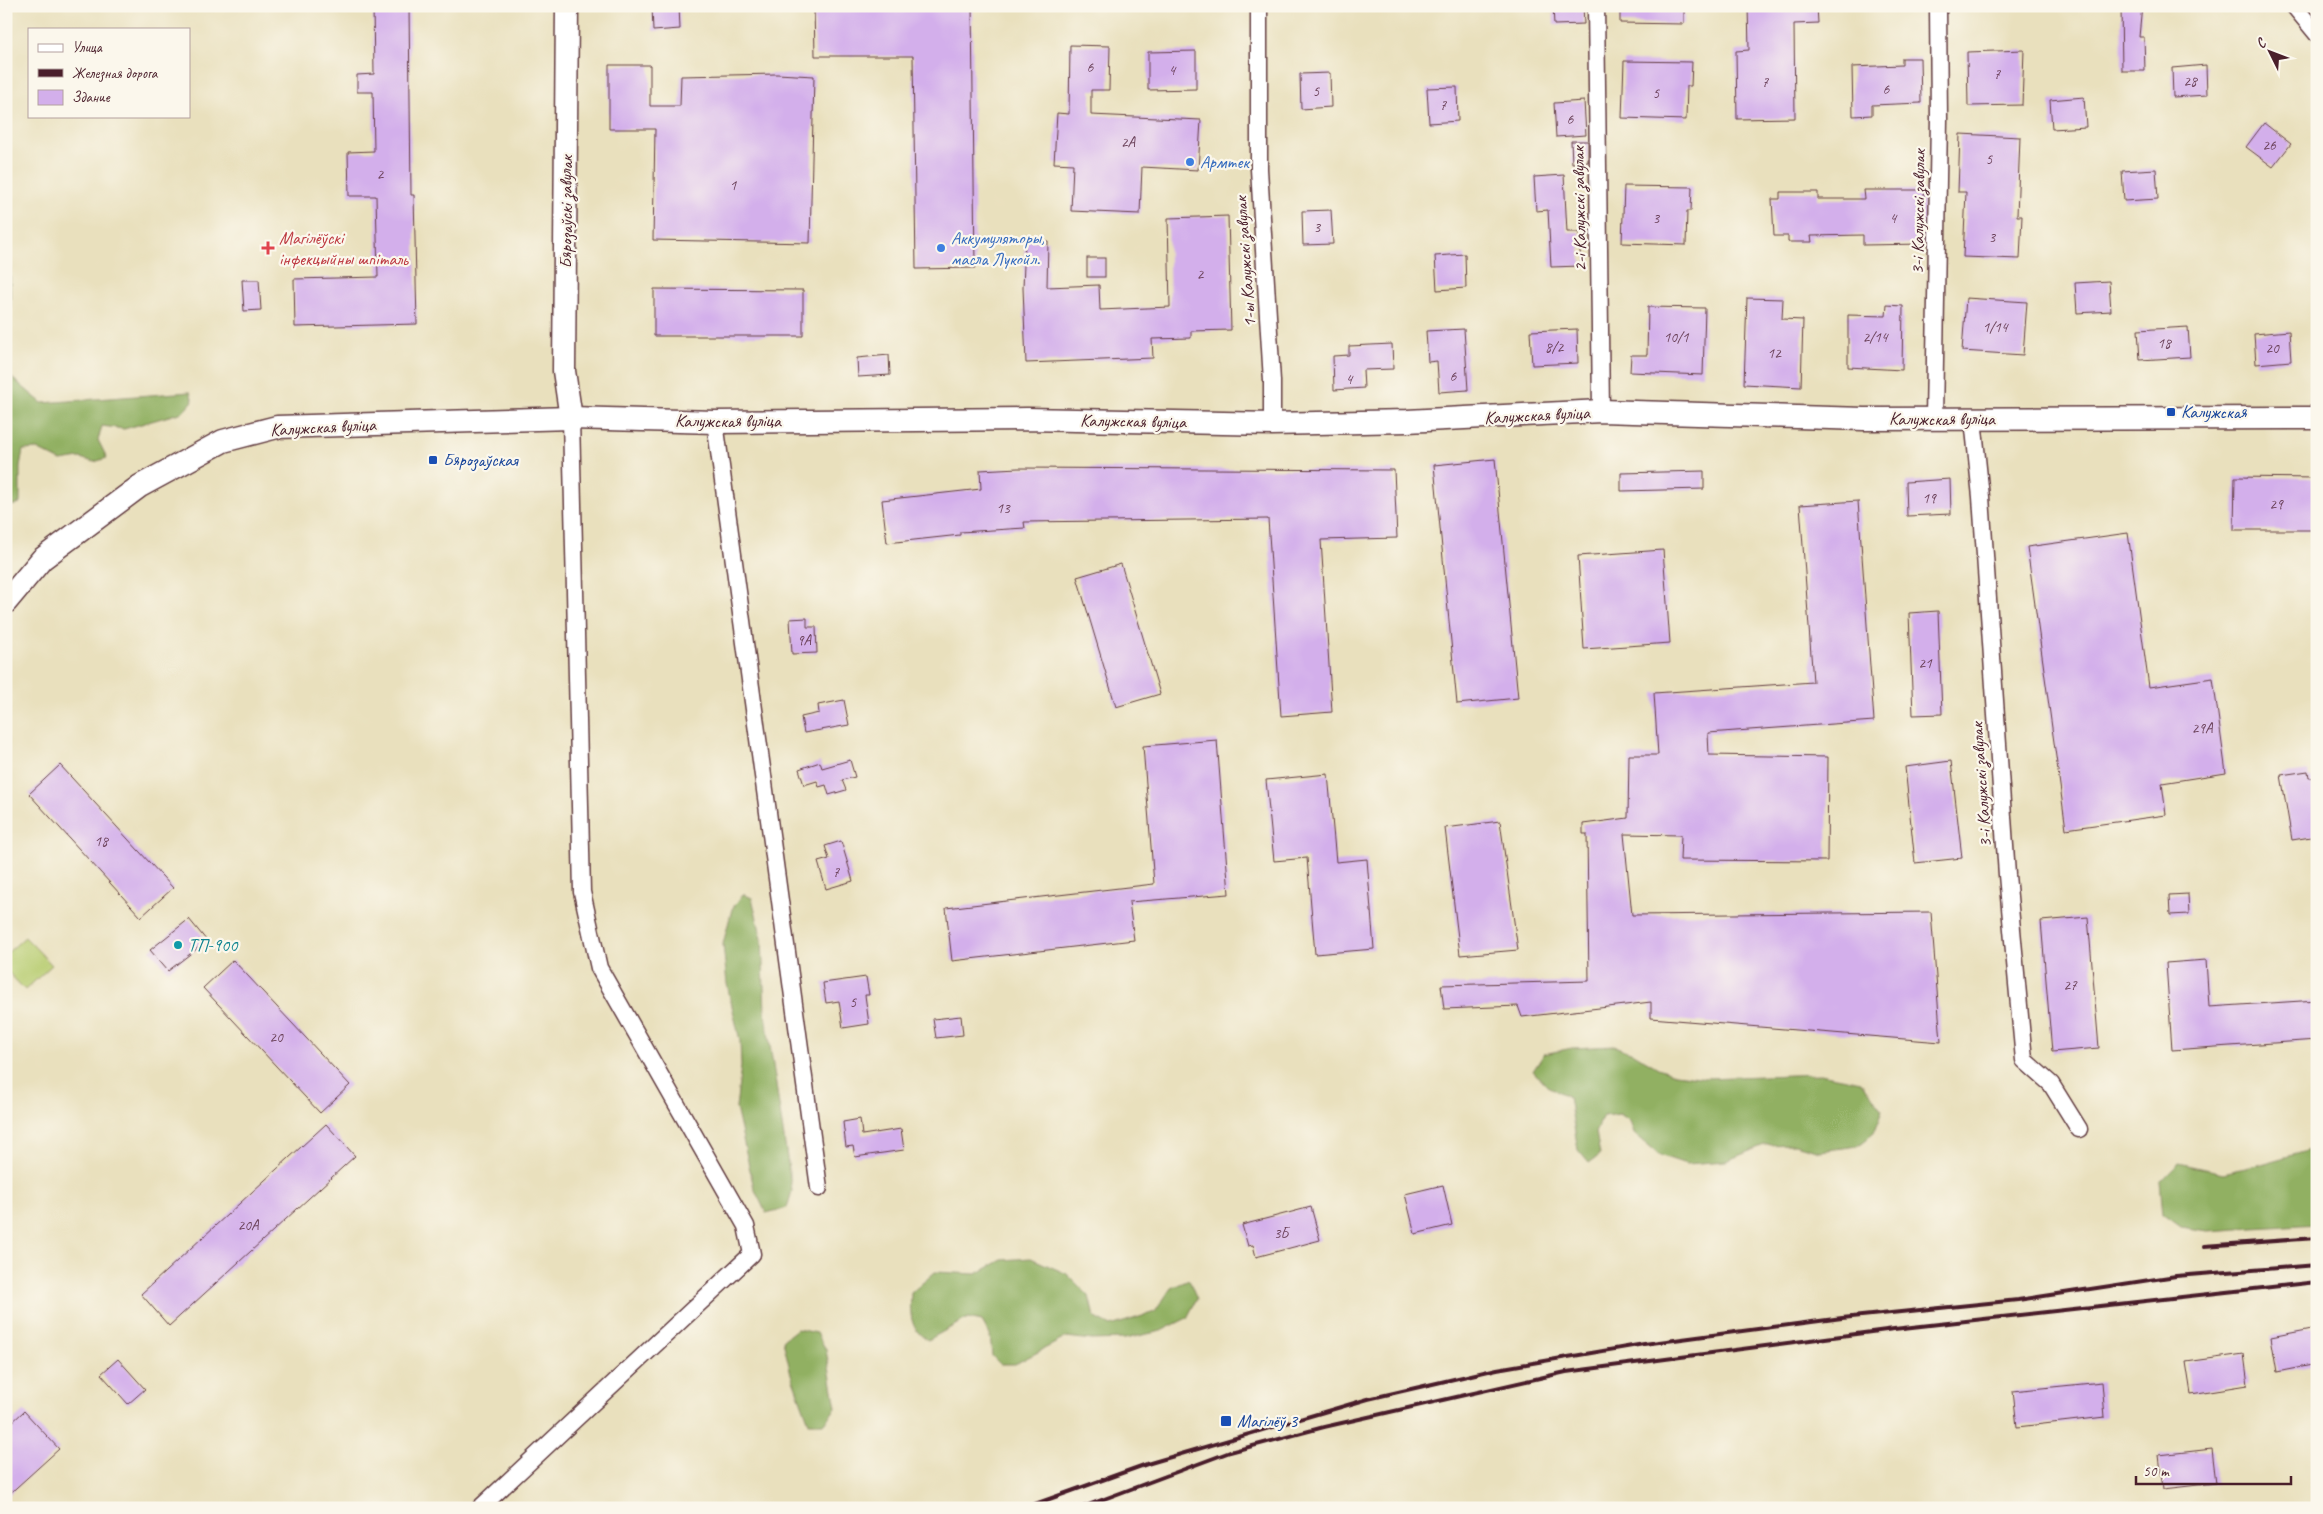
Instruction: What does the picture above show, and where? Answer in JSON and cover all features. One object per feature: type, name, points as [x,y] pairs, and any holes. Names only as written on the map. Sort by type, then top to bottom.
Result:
[{"type":"street","name":"Бярозаўскі завулак","points":[[567,6],[564,371],[571,418]]},
{"type":"street","name":"1-ы Калужскі завулак","points":[[1259,6],[1259,169],[1272,381],[1272,424]]},
{"type":"street","name":"2-і Калужскі завулак","points":[[1596,6],[1601,412]]},
{"type":"street","name":"3-і Калужскі завулак","points":[[1934,419],[1939,119],[1938,6]]},
{"type":"street","points":[[2294,6],[2317,34]]},
{"type":"street","name":"Калужская вуліца","points":[[6,602],[42,559],[140,486],[223,441],[277,427],[571,418],[715,422],[1027,419],[1272,424],[1601,412],[1864,419],[2317,418]]},
{"type":"street","points":[[480,1508],[752,1254],[746,1226],[599,968],[582,892],[571,418]]},
{"type":"street","name":"3-і Калужскі завулак","points":[[1973,419],[1981,497],[2006,865],[2024,1060],[2050,1084],[2079,1128]]},
{"type":"street","points":[[715,422],[819,1188]]},
{"type":"green space","points":[[6,6],[8,6],[11,377],[42,403],[190,392],[193,401],[183,412],[124,429],[102,426],[98,440],[107,458],[94,462],[80,458],[61,461],[37,449],[23,450],[20,466],[20,503],[6,508]]},
{"type":"green space","points":[[743,894],[752,898],[762,939],[765,1012],[792,1191],[787,1208],[766,1213],[754,1188],[736,1108],[741,1066],[740,1041],[727,984],[723,944],[732,909]]},
{"type":"green space","points":[[25,937],[52,965],[25,990],[6,970],[6,954]]},
{"type":"green space","points":[[1614,1046],[1633,1053],[1658,1068],[1675,1074],[1706,1078],[1820,1074],[1861,1082],[1883,1110],[1874,1133],[1858,1146],[1820,1151],[1795,1144],[1764,1145],[1726,1161],[1686,1164],[1659,1155],[1634,1134],[1630,1121],[1620,1114],[1603,1116],[1596,1132],[1600,1155],[1589,1163],[1578,1150],[1569,1097],[1547,1086],[1533,1071],[1544,1054],[1572,1048]]},
{"type":"green space","points":[[2310,1150],[2317,1150],[2317,1224],[2208,1231],[2181,1227],[2163,1214],[2160,1182],[2179,1163],[2223,1173]]},
{"type":"green space","points":[[1031,1258],[1067,1274],[1089,1296],[1094,1317],[1111,1326],[1155,1312],[1171,1288],[1189,1280],[1197,1299],[1187,1318],[1161,1331],[1125,1339],[1091,1340],[1067,1337],[1015,1364],[1000,1364],[992,1356],[990,1335],[982,1321],[968,1318],[928,1340],[917,1331],[911,1314],[911,1293],[935,1272],[976,1274],[1002,1260]]},
{"type":"green space","points":[[797,1329],[817,1333],[826,1350],[836,1408],[824,1423],[809,1423],[791,1374],[783,1340]]},
{"type":"building","points":[[373,6],[409,6],[411,195],[414,195],[417,324],[295,327],[294,279],[378,277],[376,196],[349,196],[348,152],[374,151],[373,92],[357,92],[357,75],[374,74]]},
{"type":"building","points":[[652,6],[679,6],[680,29],[653,31]]},
{"type":"building","points":[[814,6],[972,6],[975,268],[916,269],[913,56],[815,56]]},
{"type":"building","points":[[1553,6],[1583,6],[1584,24],[1554,25]]},
{"type":"building","points":[[1620,6],[1684,6],[1684,24],[1620,23]]},
{"type":"building","points":[[1748,6],[1817,6],[1818,23],[1794,24],[1795,118],[1737,119],[1736,51],[1749,50]]},
{"type":"building","points":[[2121,6],[2142,6],[2139,37],[2144,37],[2145,71],[2122,71]]},
{"type":"building","points":[[1070,45],[1110,46],[1109,90],[1091,90],[1091,115],[1201,120],[1198,170],[1142,167],[1140,214],[1071,211],[1073,164],[1054,163],[1057,113],[1069,114]]},
{"type":"building","points":[[2024,50],[2022,105],[1968,106],[1967,52]]},
{"type":"building","points":[[1196,51],[1196,89],[1148,90],[1148,52]]},
{"type":"building","points":[[1902,58],[1920,58],[1921,103],[1872,105],[1872,115],[1853,116],[1852,67],[1902,65]]},
{"type":"building","points":[[1624,61],[1692,62],[1691,86],[1687,86],[1686,120],[1622,118]]},
{"type":"building","points":[[609,65],[650,65],[650,106],[680,106],[681,76],[777,74],[814,76],[810,243],[653,240],[655,129],[609,129]]},
{"type":"building","points":[[2206,65],[2207,95],[2173,97],[2172,68]]},
{"type":"building","points":[[1330,73],[1331,107],[1301,109],[1300,74]]},
{"type":"building","points":[[1457,87],[1458,121],[1429,123],[1427,88]]},
{"type":"building","points":[[2084,97],[2086,127],[2052,129],[2050,100]]},
{"type":"building","points":[[1584,101],[1586,135],[1556,137],[1554,103]]},
{"type":"building","points":[[2264,123],[2291,144],[2273,167],[2246,147]]},
{"type":"building","points":[[1960,134],[2020,137],[2017,216],[2022,216],[2020,259],[1963,257],[1966,192],[1958,192]]},
{"type":"building","points":[[1571,141],[1588,141],[1588,162],[1572,163]]},
{"type":"building","points":[[2156,169],[2158,199],[2124,201],[2122,171]]},
{"type":"building","points":[[1564,175],[1567,232],[1579,232],[1581,266],[1551,267],[1548,210],[1536,211],[1534,177]]},
{"type":"building","points":[[1624,186],[1692,187],[1691,211],[1687,211],[1686,245],[1622,243]]},
{"type":"building","points":[[1864,190],[1924,190],[1925,244],[1863,245],[1863,235],[1811,236],[1812,242],[1788,242],[1788,236],[1774,236],[1772,199],[1780,199],[1780,192],[1818,192],[1818,199],[1865,199]]},
{"type":"building","points":[[1331,210],[1333,244],[1303,245],[1302,211]]},
{"type":"building","points":[[1228,216],[1231,330],[1191,331],[1191,338],[1152,339],[1153,358],[1026,363],[1023,288],[1025,241],[1048,241],[1047,287],[1099,285],[1100,310],[1170,307],[1168,218]]},
{"type":"building","points":[[1465,254],[1466,288],[1437,290],[1435,256]]},
{"type":"building","points":[[1087,258],[1105,258],[1105,277],[1087,277]]},
{"type":"building","points":[[242,280],[259,280],[261,310],[244,311]]},
{"type":"building","points":[[2109,281],[2111,311],[2077,313],[2075,283]]},
{"type":"building","points":[[654,289],[803,290],[803,336],[654,336]]},
{"type":"building","points":[[1747,298],[1783,299],[1782,319],[1803,320],[1801,387],[1744,384]]},
{"type":"building","points":[[1966,298],[2027,302],[2023,355],[1962,351]]},
{"type":"building","points":[[1887,305],[1903,306],[1902,370],[1848,367],[1848,315],[1886,316]]},
{"type":"building","points":[[1648,307],[1705,308],[1703,375],[1630,372],[1631,355],[1647,355]]},
{"type":"building","points":[[2188,327],[2190,357],[2140,360],[2138,330]]},
{"type":"building","points":[[1464,329],[1468,390],[1439,392],[1437,361],[1428,362],[1426,331]]},
{"type":"building","points":[[1577,329],[1578,363],[1532,365],[1530,331]]},
{"type":"building","points":[[2289,331],[2291,361],[2256,364],[2254,334]]},
{"type":"building","points":[[1392,344],[1393,369],[1363,370],[1364,388],[1334,390],[1333,356],[1349,355],[1349,346]]},
{"type":"building","points":[[889,355],[890,375],[858,377],[857,358]]},
{"type":"building","points":[[1495,459],[1518,698],[1457,704],[1434,465]]},
{"type":"building","points":[[1018,468],[1394,470],[1397,538],[1321,540],[1332,712],[1281,716],[1268,519],[1024,522],[1025,528],[960,532],[960,535],[887,543],[882,500],[981,489],[980,470]]},
{"type":"building","points":[[1704,471],[1704,489],[1621,491],[1621,473]]},
{"type":"building","points":[[2235,477],[2316,478],[2316,530],[2234,530]]},
{"type":"building","points":[[1950,479],[1951,514],[1907,516],[1906,482]]},
{"type":"building","points":[[1858,501],[1874,721],[1708,733],[1709,755],[1828,757],[1827,861],[1680,860],[1681,835],[1624,834],[1632,915],[1931,912],[1941,1042],[1651,1018],[1651,1002],[1522,1017],[1518,1006],[1444,1009],[1441,985],[1589,981],[1587,834],[1583,834],[1583,824],[1628,818],[1629,755],[1658,755],[1654,693],[1813,682],[1800,505]]},
{"type":"building","points":[[2128,533],[2149,687],[2213,678],[2226,773],[2162,783],[2166,815],[2066,829],[2027,547]]},
{"type":"building","points":[[1663,550],[1670,643],[1584,649],[1578,556]]},
{"type":"building","points":[[1121,564],[1160,694],[1116,707],[1077,577]]},
{"type":"building","points":[[1938,611],[1942,714],[1913,715],[1909,613]]},
{"type":"building","points":[[807,618],[807,627],[816,627],[817,653],[792,654],[790,619]]},
{"type":"building","points":[[844,700],[849,725],[804,733],[801,717],[819,713],[818,705]]},
{"type":"building","points":[[1217,740],[1229,894],[1129,902],[1134,940],[952,961],[946,908],[1154,884],[1143,746]]},
{"type":"building","points":[[850,760],[855,777],[842,780],[846,790],[829,795],[826,785],[819,787],[817,781],[804,785],[799,769],[820,762],[822,768]]},
{"type":"building","points":[[1951,761],[1962,858],[1915,863],[1905,767]]},
{"type":"building","points":[[60,765],[173,888],[141,917],[29,794]]},
{"type":"building","points":[[2308,771],[2309,778],[2317,777],[2317,836],[2292,840],[2281,775]]},
{"type":"building","points":[[1328,774],[1336,862],[1367,859],[1374,949],[1315,954],[1307,858],[1274,861],[1266,780]]},
{"type":"building","points":[[1500,821],[1518,950],[1460,955],[1445,828]]},
{"type":"building","points":[[841,841],[853,881],[826,889],[818,862],[829,859],[825,846]]},
{"type":"building","points":[[2188,894],[2189,914],[2170,915],[2169,895]]},
{"type":"building","points":[[2088,917],[2099,1048],[2052,1052],[2041,921]]},
{"type":"building","name":"ТП-900","points":[[189,919],[207,941],[168,971],[150,950]]},
{"type":"building","points":[[233,960],[350,1085],[320,1113],[203,988]]},
{"type":"building","points":[[2206,960],[2209,1007],[2317,1000],[2317,1040],[2172,1050],[2166,963]]},
{"type":"building","points":[[866,977],[869,995],[865,995],[869,1024],[843,1028],[839,1001],[826,1003],[823,983]]},
{"type":"building","points":[[961,1016],[963,1035],[936,1038],[933,1019]]},
{"type":"building","points":[[860,1119],[862,1135],[901,1129],[904,1150],[855,1157],[853,1146],[846,1147],[843,1122]]},
{"type":"building","points":[[326,1124],[355,1156],[169,1326],[141,1294]]},
{"type":"building","points":[[1443,1185],[1452,1225],[1415,1234],[1405,1194]]},
{"type":"building","points":[[1311,1207],[1320,1240],[1256,1257],[1253,1245],[1248,1246],[1242,1225]]},
{"type":"building","points":[[2317,1328],[2317,1364],[2277,1372],[2271,1337]]},
{"type":"building","points":[[2244,1354],[2248,1385],[2191,1394],[2186,1362]]},
{"type":"building","points":[[118,1359],[145,1389],[128,1404],[101,1374]]},
{"type":"building","points":[[2102,1382],[2105,1417],[2017,1427],[2013,1391]]},
{"type":"building","points":[[24,1411],[59,1449],[6,1497],[6,1428]]},
{"type":"building","points":[[2212,1449],[2216,1483],[2163,1489],[2159,1455]]},
{"type":"railway","points":[[2204,1246],[2317,1238]]},
{"type":"railway","points":[[1024,1508],[1147,1464],[1368,1399],[1497,1369],[1644,1344],[1842,1318],[2018,1300],[2176,1276],[2317,1265]]},
{"type":"railway","points":[[1080,1508],[1230,1452],[1324,1427],[1566,1372],[1894,1329],[2317,1282]]},
{"type":"place","name":"Армтек","points":[[1190,162]]},
{"type":"place","name":"Магілёўскі інфекцыйны шпіталь","points":[[268,248]]},
{"type":"place","name":"Аккумуляторы, масла Лукойл.","points":[[941,248]]},
{"type":"place","name":"Калужская","points":[[2171,412]]},
{"type":"place","name":"Бярозаўская","points":[[433,460]]},
{"type":"place","name":"ТП-900","points":[[178,945]]},
{"type":"place","name":"Магілёў 3","points":[[1226,1421]]}]
